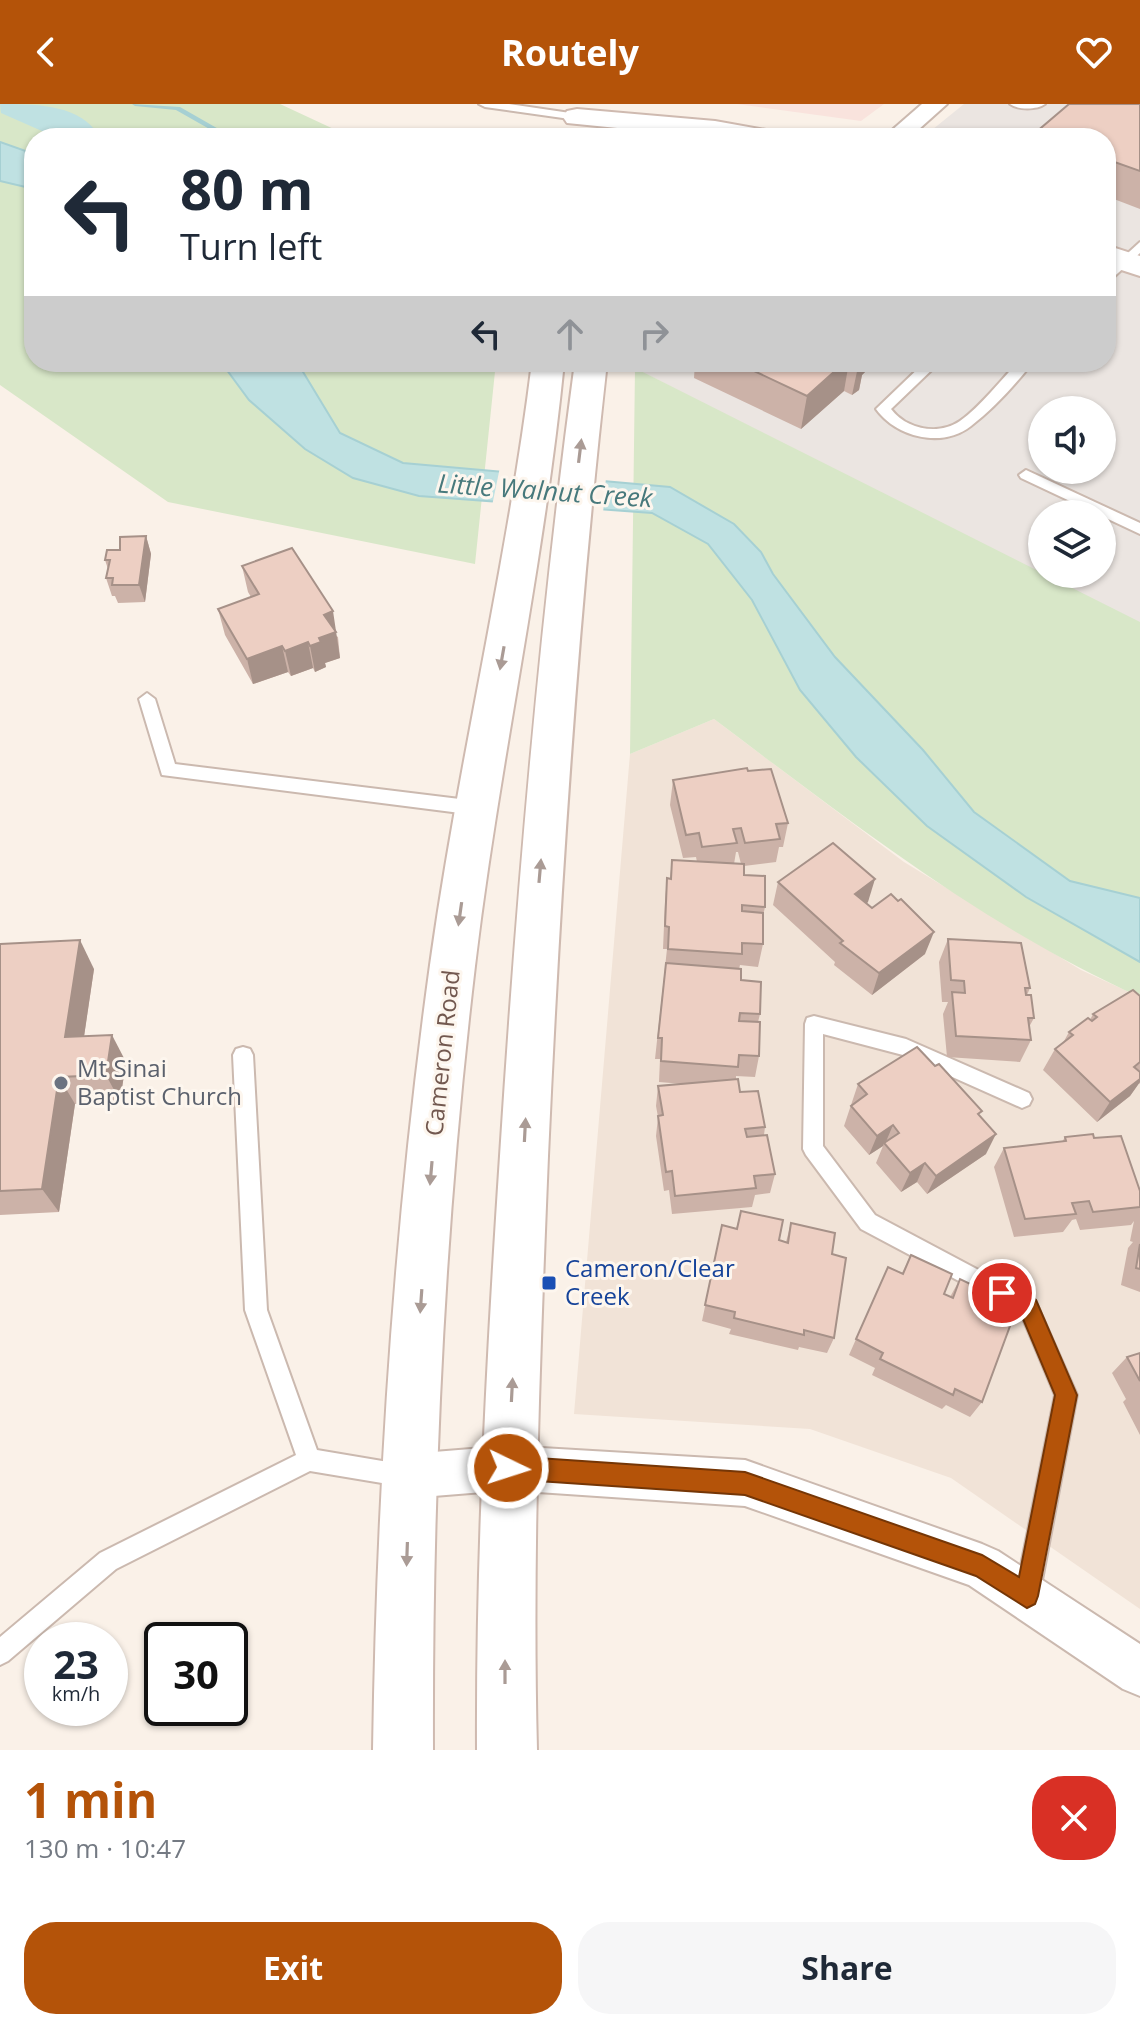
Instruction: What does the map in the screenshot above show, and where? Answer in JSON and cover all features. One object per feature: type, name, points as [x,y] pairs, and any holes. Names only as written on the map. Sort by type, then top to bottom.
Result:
[{"type":"main road","points":[[576,120],[703,128]]},
{"type":"main road","name":"Cameron Road","points":[[403,1750],[409,1476],[440,1058],[476,808],[516,581],[546,374]]},
{"type":"main road","points":[[507,1750],[508,1468],[537,904],[564,584],[590,375]]},
{"type":"street","points":[[907,128],[936,104]]},
{"type":"street","points":[[409,1476],[508,1468],[745,1483],[982,1567],[1140,1672]]},
{"type":"lane","points":[[485,104],[576,120]]},
{"type":"lane","points":[[1016,104],[1039,104]]},
{"type":"lane","points":[[922,372],[883,409],[888,417],[916,432],[931,434],[953,431],[965,424],[1016,372]]},
{"type":"lane","points":[[1026,475],[1140,529]]},
{"type":"lane","points":[[147,699],[168,770],[476,808]]},
{"type":"lane","points":[[1022,1099],[906,1047],[814,1024],[813,1149],[868,1222],[1028,1307],[1066,1395],[1027,1596]]},
{"type":"lane","points":[[243,1055],[256,1310],[309,1460]]},
{"type":"lane","points":[[0,1653],[108,1561],[309,1460],[409,1476]]},
{"type":"shaded area","points":[[737,104],[884,104],[861,121]]},
{"type":"shaded area","points":[[964,104],[1140,104],[1140,630],[1059,588],[1116,588],[1116,500],[1028,500],[1028,572],[643,372],[1116,372],[1116,128],[934,128]]},
{"type":"shaded area","points":[[714,719],[904,862],[1081,970],[1140,997],[1140,1609],[951,1478],[810,1429],[574,1414],[630,754]]},
{"type":"green space","points":[[0,104],[280,104],[332,128],[24,128],[24,372],[495,372],[475,564],[168,502],[0,385]]},
{"type":"green space","points":[[635,372],[643,372],[1028,566],[1028,588],[1072,588],[1140,622],[1140,997],[1082,969],[973,905],[867,833],[714,719],[630,754]]},
{"type":"water","points":[[0,142],[24,150],[24,187],[0,181]]},
{"type":"water","name":"Little Walnut Creek","points":[[228,372],[303,372],[340,433],[403,463],[670,487],[734,524],[761,552],[773,574],[835,657],[923,750],[974,812],[1070,881],[1140,898],[1140,962],[1026,897],[927,826],[856,757],[800,690],[752,600],[708,544],[652,513],[419,496],[353,478],[305,449],[249,400]]},
{"type":"pier","points":[[500,467],[606,477],[603,514],[492,506]]},
{"type":"building","points":[[1069,104],[1140,104],[1140,171],[1116,163],[1116,128],[1041,128]]},
{"type":"building","points":[[756,372],[834,372],[807,396]]},
{"type":"building","points":[[146,536],[139,585],[112,585],[113,578],[106,578],[110,560],[105,560],[107,550],[120,550],[120,537]]},
{"type":"building","points":[[292,548],[333,611],[324,615],[336,632],[319,638],[321,642],[310,646],[308,642],[285,651],[282,646],[247,659],[218,609],[259,594],[242,566]]},
{"type":"building","points":[[747,768],[748,771],[771,769],[788,823],[776,824],[780,839],[745,843],[741,828],[733,829],[737,843],[702,847],[699,833],[686,835],[673,780]]},
{"type":"building","points":[[833,843],[875,879],[855,894],[872,908],[891,894],[898,901],[901,899],[934,932],[879,973],[840,943],[843,941],[778,882]]},
{"type":"building","points":[[672,860],[744,864],[744,875],[765,876],[765,907],[742,905],[742,911],[763,913],[763,944],[742,943],[742,954],[668,949],[669,927],[665,926],[667,878],[671,879]]},
{"type":"building","points":[[948,939],[1021,943],[1030,988],[1025,988],[1026,995],[1031,995],[1034,1018],[1028,1018],[1031,1040],[956,1036],[952,992],[965,993],[964,981],[951,980]]},
{"type":"building","name":"Mt Sinai Baptist Church","points":[[80,940],[65,1037],[112,1035],[106,1075],[59,1077],[42,1189],[0,1191],[0,944]]},
{"type":"building","points":[[666,963],[741,969],[741,980],[761,982],[760,1014],[740,1013],[739,1021],[760,1022],[759,1056],[739,1055],[738,1067],[661,1061],[662,1038],[658,1038]]},
{"type":"building","points":[[1133,990],[1140,996],[1140,1062],[1134,1067],[1140,1072],[1140,1079],[1110,1102],[1055,1049],[1073,1035],[1069,1032],[1088,1018],[1092,1021],[1097,1017],[1093,1014]]},
{"type":"building","points":[[917,1047],[935,1066],[939,1064],[982,1111],[978,1114],[996,1134],[936,1176],[925,1163],[910,1173],[884,1143],[899,1133],[893,1125],[877,1136],[851,1106],[867,1094],[858,1084]]},
{"type":"building","points":[[738,1079],[740,1092],[758,1091],[765,1127],[745,1129],[747,1137],[767,1135],[775,1174],[754,1176],[756,1188],[675,1196],[672,1171],[666,1172],[658,1116],[663,1115],[658,1086]]},
{"type":"building","points":[[1093,1134],[1094,1138],[1121,1136],[1140,1191],[1140,1207],[1093,1212],[1089,1201],[1072,1203],[1076,1214],[1025,1219],[1004,1148],[1066,1141],[1065,1137]]},
{"type":"building","points":[[741,1211],[783,1220],[779,1240],[788,1243],[791,1223],[835,1233],[832,1254],[846,1258],[834,1338],[804,1330],[804,1335],[734,1318],[735,1312],[705,1305],[722,1225],[737,1229]]},
{"type":"building","points":[[1140,1244],[1140,1269],[1136,1268]]},
{"type":"building","points":[[911,1255],[952,1274],[944,1294],[953,1298],[960,1279],[1002,1299],[995,1319],[1010,1326],[982,1402],[955,1389],[953,1395],[880,1359],[883,1353],[856,1339],[888,1267],[903,1274]]},
{"type":"building","points":[[1140,1353],[1140,1381],[1127,1357]]},
{"type":"waterway","points":[[16,104],[70,128]]},
{"type":"waterway","points":[[135,104],[178,108],[213,128]]},
{"type":"place","name":"Mt Sinai Baptist Church","points":[[61,1083]]},
{"type":"place","name":"Cameron/Clear Creek","points":[[549,1283]]},
{"type":"route","points":[[508,1468],[745,1483],[982,1567],[1027,1596],[1066,1395],[1028,1307],[1002,1293]]}]
